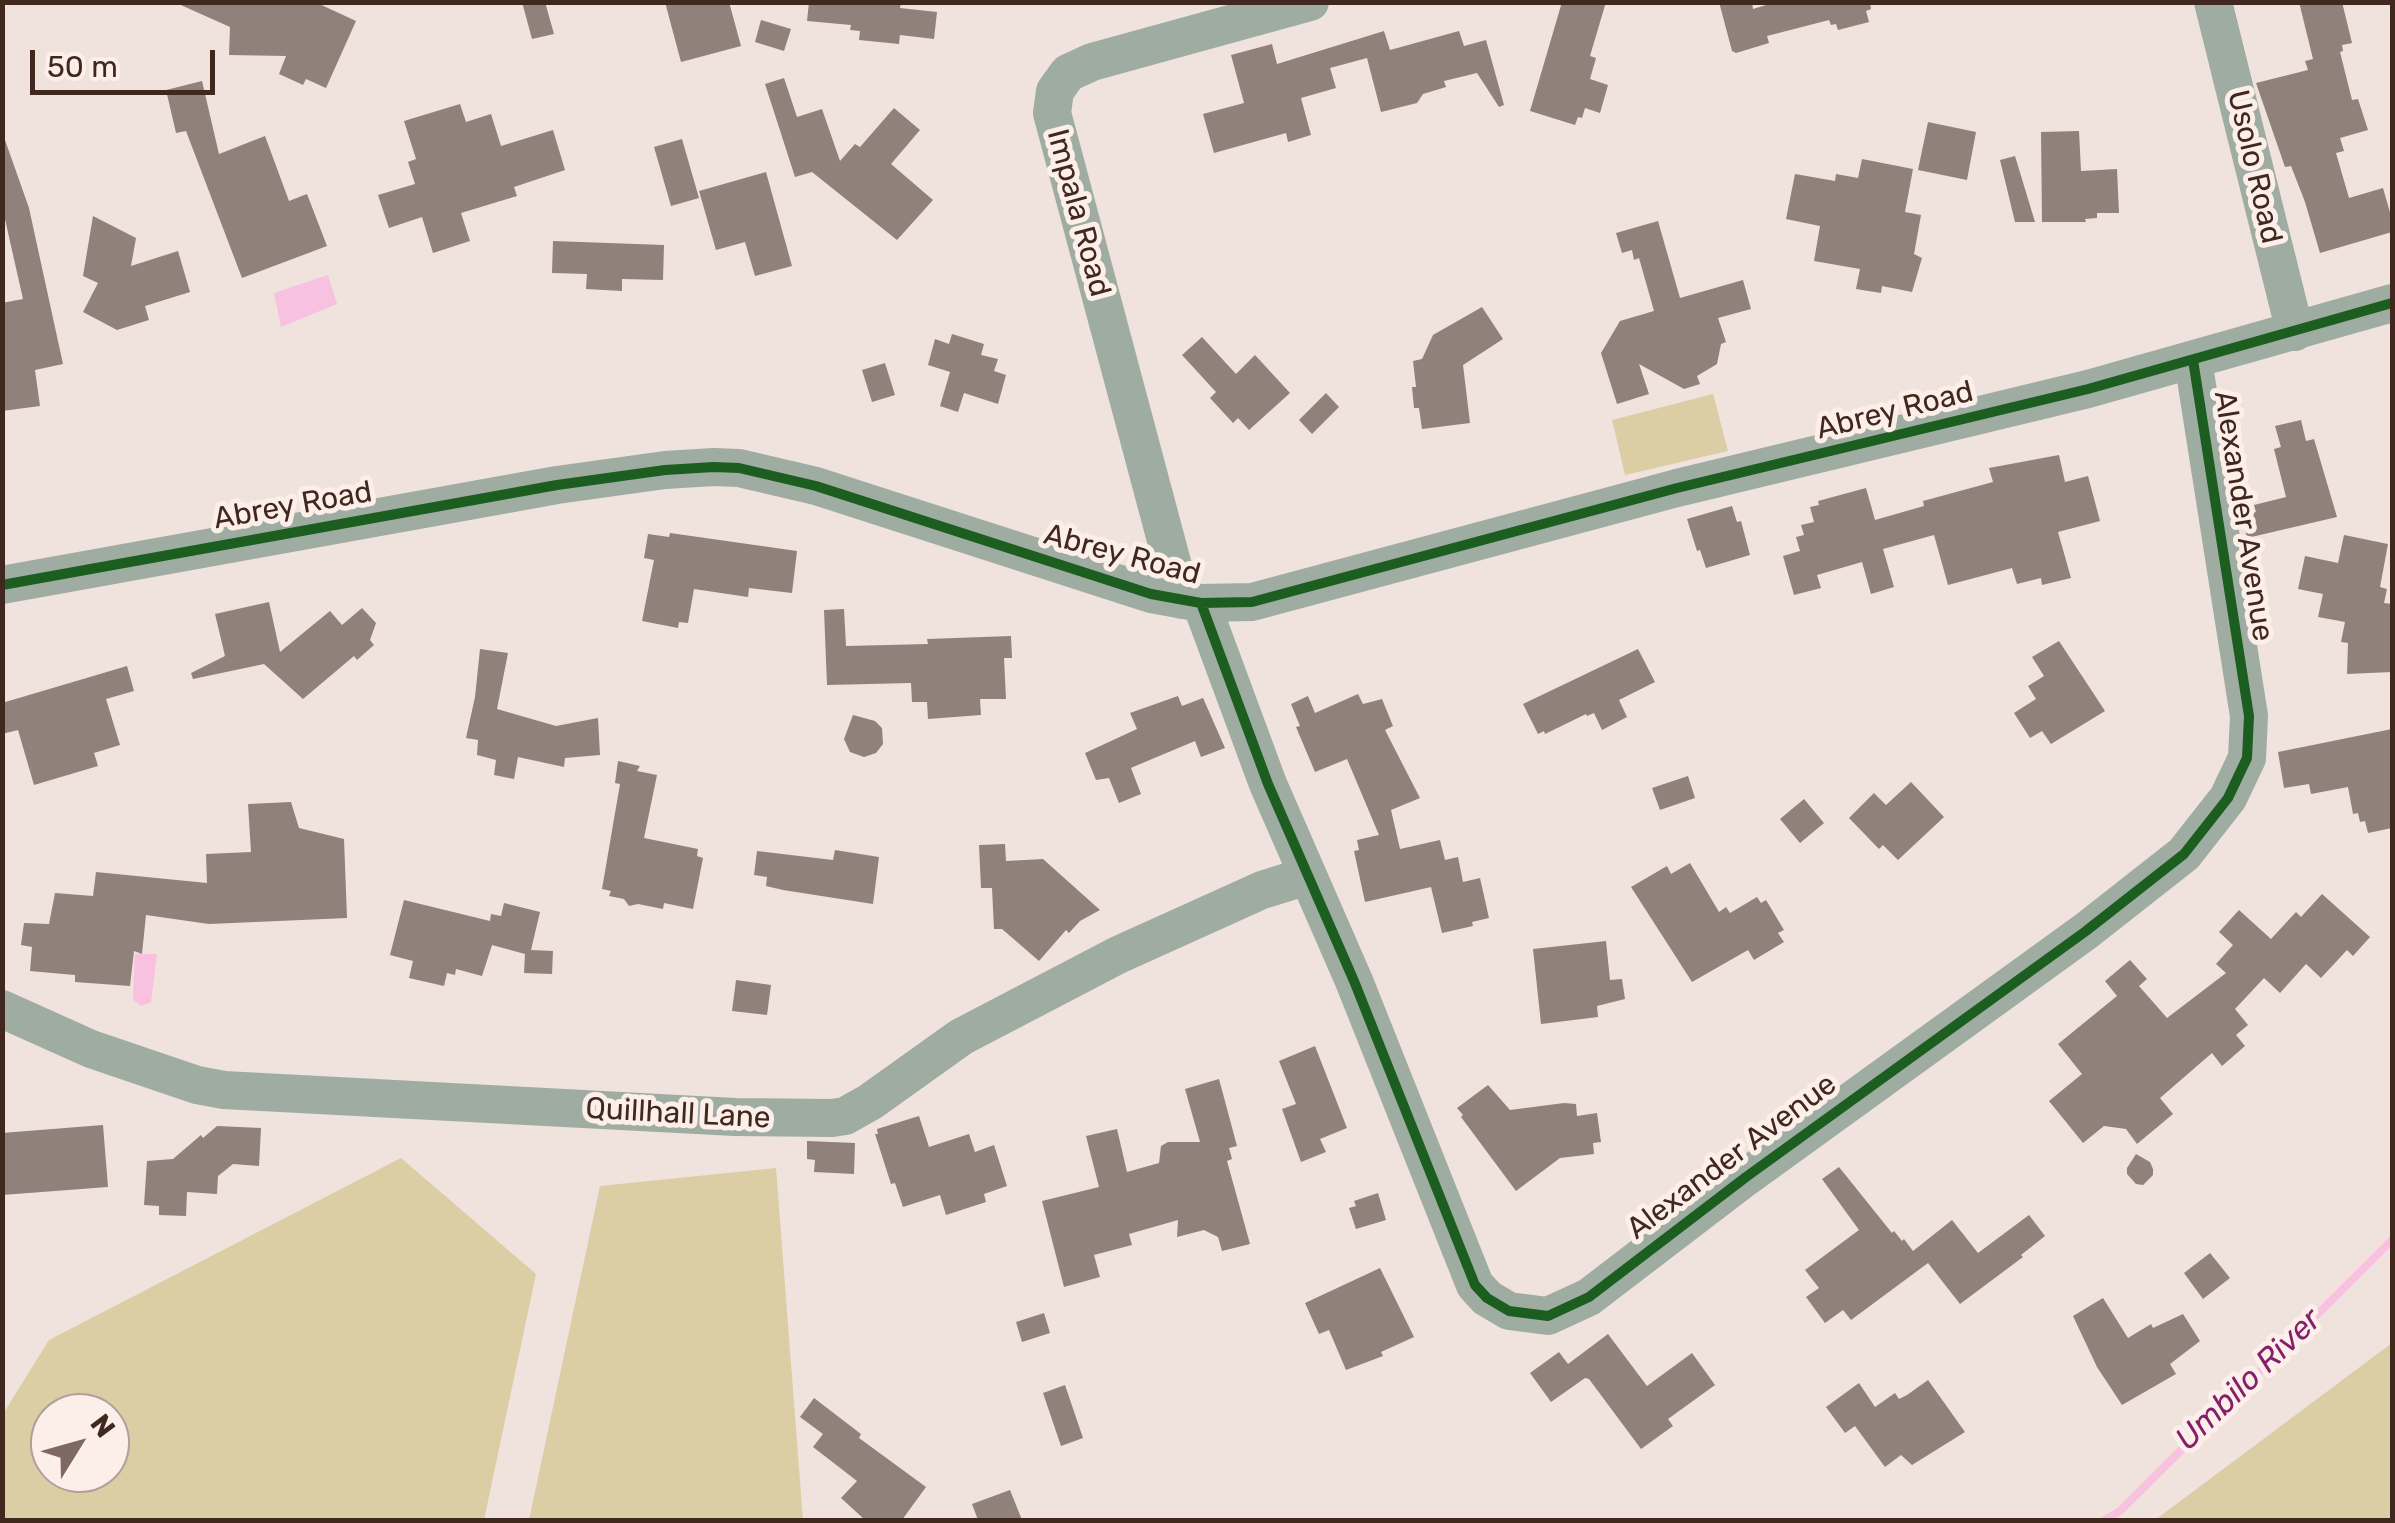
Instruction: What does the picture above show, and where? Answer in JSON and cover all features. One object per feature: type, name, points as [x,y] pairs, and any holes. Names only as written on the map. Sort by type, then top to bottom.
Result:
[{"type":"street","name":"Impala Road","points":[[1192,601],[1052,112],[1054,91],[1068,72],[1092,62],[1310,2]]},
{"type":"street","name":"Usolo Road","points":[[2213,2],[2295,332]]},
{"type":"street","name":"Abrey Road","points":[[2,585],[557,485],[714,467],[739,468],[801,482],[1118,585],[1192,601],[1252,602],[1677,488],[1894,438],[2193,360],[2392,303]]},
{"type":"street","name":"Alexander Avenue","points":[[1192,601],[1354,981],[1475,1285],[1497,1305],[1522,1315],[1548,1316],[1589,1297],[1746,1177],[2114,909],[2184,854],[2228,798],[2248,758],[2250,716],[2193,360]]},
{"type":"street","name":"Quillhall Lane","points":[[2,1009],[91,1048],[209,1088],[735,1117],[832,1118],[870,1102],[961,1037],[1118,956],[1262,890],[1307,876]]},
{"type":"shaded area","points":[[328,275],[337,304],[281,327],[274,293]]},
{"type":"shaded area","points":[[1713,394],[1728,451],[1625,475],[1612,420]]},
{"type":"shaded area","points":[[135,954],[157,954],[151,1002],[142,1006],[133,1000]]},
{"type":"shaded area","points":[[401,1158],[536,1274],[484,1520],[3,1520],[3,1414],[49,1340]]},
{"type":"shaded area","points":[[776,1168],[803,1520],[529,1520],[600,1186]]},
{"type":"shaded area","points":[[2392,1343],[2392,1520],[2155,1520]]},
{"type":"building","points":[[174,2],[315,2],[356,21],[326,88],[306,79],[303,85],[279,74],[286,56],[229,55],[230,27]]},
{"type":"building","points":[[522,2],[545,2],[554,34],[532,39]]},
{"type":"building","points":[[665,2],[729,2],[741,46],[681,62]]},
{"type":"building","points":[[809,2],[901,2],[900,8],[937,12],[934,39],[900,35],[899,44],[859,40],[860,31],[850,30],[851,25],[807,21]]},
{"type":"building","points":[[1562,2],[1606,2],[1590,56],[1596,58],[1590,79],[1608,85],[1600,113],[1585,108],[1575,125],[1530,111]]},
{"type":"building","points":[[1719,2],[1752,2],[1753,9],[1776,2],[1870,2],[1871,9],[1866,11],[1869,22],[1838,30],[1829,20],[1767,36],[1769,43],[1736,53],[1732,51]]},
{"type":"building","points":[[2299,2],[2342,2],[2352,43],[2342,45],[2340,52],[2352,100],[2358,99],[2368,130],[2340,138],[2344,151],[2336,153],[2349,198],[2383,188],[2392,219],[2392,232],[2320,253],[2305,202],[2291,166],[2285,167],[2256,83],[2308,70],[2305,61],[2313,59]]},
{"type":"building","points":[[761,20],[791,29],[784,51],[755,42]]},
{"type":"building","points":[[1384,31],[1390,50],[1459,31],[1464,46],[1486,40],[1504,105],[1499,107],[1477,73],[1444,81],[1446,87],[1423,94],[1417,103],[1381,112],[1367,58],[1330,68],[1336,88],[1301,98],[1311,135],[1288,142],[1286,133],[1214,153],[1203,114],[1244,103],[1231,55],[1272,44],[1277,64]]},
{"type":"building","points":[[784,78],[797,117],[822,109],[840,161],[855,144],[860,147],[894,108],[920,130],[891,164],[933,200],[897,240],[812,172],[795,177],[765,84]]},
{"type":"building","points":[[202,81],[219,154],[265,136],[289,201],[307,194],[327,246],[242,278],[186,131],[176,133],[166,90]]},
{"type":"building","points":[[460,104],[466,122],[491,114],[501,146],[553,130],[565,170],[514,187],[517,196],[461,213],[470,241],[433,253],[422,217],[389,228],[378,195],[415,184],[408,162],[416,159],[404,121]]},
{"type":"building","points":[[1928,122],[1976,132],[1967,180],[1918,170]]},
{"type":"building","points":[[2079,131],[2081,171],[2117,169],[2119,213],[2097,213],[2097,218],[2085,219],[2086,222],[2042,222],[2041,132]]},
{"type":"building","points":[[682,139],[699,198],[671,206],[654,147]]},
{"type":"building","points":[[2,140],[29,208],[63,364],[35,370],[40,406],[2,411],[2,303],[23,299],[2,206]]},
{"type":"building","points":[[2015,156],[2035,222],[2015,222],[2000,160]]},
{"type":"building","points":[[1862,159],[1913,169],[1905,212],[1921,215],[1914,254],[1922,258],[1912,292],[1882,286],[1881,293],[1856,289],[1860,269],[1814,261],[1820,226],[1786,219],[1795,174],[1835,181],[1836,174],[1858,178]]},
{"type":"building","points":[[766,172],[792,266],[755,276],[745,242],[716,250],[699,191]]},
{"type":"building","points":[[93,216],[136,238],[131,266],[178,251],[190,292],[145,306],[149,320],[117,330],[83,312],[98,283],[83,276]]},
{"type":"building","points":[[1658,221],[1680,298],[1743,280],[1751,309],[1718,318],[1726,342],[1721,344],[1717,364],[1697,376],[1700,384],[1684,389],[1639,364],[1649,394],[1617,404],[1601,353],[1620,321],[1654,311],[1639,258],[1634,260],[1632,250],[1622,253],[1616,233]]},
{"type":"building","points":[[553,241],[664,245],[663,280],[622,279],[622,291],[586,289],[587,274],[552,273]]},
{"type":"building","points":[[1482,307],[1503,339],[1463,365],[1470,423],[1422,429],[1419,408],[1414,408],[1413,361],[1422,359],[1433,335]]},
{"type":"building","points":[[952,334],[984,344],[981,355],[998,359],[994,371],[1006,375],[998,404],[964,393],[958,412],[940,406],[950,372],[928,365],[935,339],[949,344]]},
{"type":"building","points":[[1202,337],[1236,374],[1255,355],[1290,393],[1249,430],[1238,418],[1233,423],[1210,398],[1216,392],[1182,355]]},
{"type":"building","points":[[885,363],[895,395],[872,402],[862,370]]},
{"type":"building","points":[[1326,393],[1339,407],[1312,434],[1299,420]]},
{"type":"building","points":[[2301,420],[2306,441],[2314,439],[2337,517],[2247,538],[2242,516],[2256,512],[2254,505],[2286,497],[2274,449],[2281,447],[2275,426]]},
{"type":"building","points":[[2059,455],[2065,482],[2088,476],[2100,521],[2058,532],[2071,578],[2042,585],[2041,578],[2017,584],[2012,568],[1948,585],[1934,535],[1883,549],[1894,587],[1871,594],[1862,562],[1817,575],[1821,588],[1794,595],[1783,556],[1800,551],[1796,537],[1804,535],[1801,525],[1814,522],[1810,507],[1819,505],[1818,501],[1866,488],[1875,520],[1924,506],[1923,501],[1993,482],[1989,468]]},
{"type":"building","points":[[1732,506],[1737,522],[1741,521],[1750,555],[1706,568],[1687,519]]},
{"type":"building","points":[[670,533],[797,551],[792,593],[749,588],[748,597],[694,589],[688,623],[679,622],[678,628],[642,621],[654,560],[644,558],[648,534],[669,537]]},
{"type":"building","points":[[2344,535],[2388,544],[2380,587],[2387,589],[2384,603],[2392,604],[2392,672],[2347,674],[2348,643],[2341,642],[2345,622],[2318,617],[2323,594],[2298,589],[2305,556],[2338,563]]},
{"type":"building","points":[[269,602],[280,652],[330,611],[342,625],[362,608],[376,623],[370,640],[374,645],[357,660],[354,656],[303,699],[264,664],[193,679],[191,673],[225,656],[215,614]]},
{"type":"building","points":[[844,609],[846,646],[1011,636],[1012,658],[1004,658],[1006,699],[980,699],[981,715],[928,719],[927,702],[912,702],[911,683],[827,685],[824,610]]},
{"type":"building","points":[[2059,641],[2105,711],[2051,744],[2042,731],[2030,738],[2014,713],[2036,699],[2028,686],[2044,676],[2032,657]]},
{"type":"building","points":[[480,649],[508,653],[497,709],[556,726],[598,718],[600,755],[565,758],[564,767],[518,757],[514,779],[494,775],[496,760],[477,755],[478,740],[466,738]]},
{"type":"building","points":[[1638,649],[1655,682],[1619,700],[1627,717],[1602,730],[1594,713],[1586,714],[1538,734],[1523,704]]},
{"type":"building","points":[[127,666],[134,691],[106,699],[120,745],[94,753],[98,766],[34,785],[18,730],[2,734],[2,703]]},
{"type":"building","points":[[1358,694],[1363,704],[1382,699],[1393,726],[1385,730],[1420,798],[1391,810],[1400,849],[1440,840],[1445,860],[1458,857],[1463,882],[1480,878],[1489,918],[1442,933],[1431,887],[1365,902],[1354,851],[1359,850],[1357,840],[1379,835],[1347,759],[1315,772],[1291,704],[1308,696],[1315,713]]},
{"type":"building","points":[[1178,696],[1182,706],[1203,698],[1225,748],[1201,757],[1195,741],[1131,768],[1141,794],[1119,803],[1109,778],[1096,780],[1085,753],[1137,729],[1130,713]]},
{"type":"building","points":[[853,715],[875,721],[882,728],[883,744],[876,753],[864,757],[850,752],[844,739]]},
{"type":"building","points":[[2392,729],[2392,828],[2368,833],[2365,821],[2360,822],[2358,813],[2353,814],[2348,787],[2311,794],[2309,784],[2284,788],[2278,752]]},
{"type":"building","points":[[618,761],[657,775],[644,838],[698,849],[697,856],[703,858],[693,909],[664,903],[663,909],[629,906],[624,899],[609,896],[611,891],[602,889],[620,784],[615,783]]},
{"type":"building","points":[[1688,776],[1695,798],[1660,810],[1652,788]]},
{"type":"building","points":[[1911,782],[1944,817],[1898,860],[1883,845],[1879,849],[1849,818],[1874,793],[1886,805]]},
{"type":"building","points":[[1804,799],[1824,823],[1800,843],[1780,819]]},
{"type":"building","points":[[291,802],[299,828],[344,839],[347,918],[209,924],[146,915],[142,954],[134,951],[130,986],[75,982],[75,975],[30,971],[32,947],[21,945],[24,923],[49,924],[55,893],[93,896],[96,872],[207,883],[206,854],[251,852],[248,804]]},
{"type":"building","points":[[1005,844],[1006,861],[1043,859],[1100,910],[1080,921],[1069,933],[1066,930],[1039,961],[1002,929],[994,929],[992,888],[981,888],[979,845]]},
{"type":"building","points":[[835,850],[879,857],[873,904],[766,886],[767,877],[754,875],[757,851],[833,860]]},
{"type":"building","points":[[1690,863],[1719,912],[1726,907],[1730,913],[1757,897],[1761,903],[1766,900],[1784,930],[1778,933],[1784,942],[1754,960],[1748,950],[1692,982],[1631,887],[1667,866],[1671,874]]},
{"type":"building","points":[[2322,894],[2370,937],[2353,956],[2347,950],[2321,978],[2306,964],[2280,993],[2264,978],[2235,1009],[2248,1025],[2236,1035],[2245,1046],[2222,1066],[2212,1053],[2160,1098],[2173,1114],[2137,1144],[2126,1129],[2104,1126],[2083,1143],[2049,1101],[2082,1074],[2058,1044],[2117,996],[2105,981],[2130,960],[2147,979],[2139,986],[2167,1018],[2226,973],[2216,964],[2233,945],[2219,932],[2239,910],[2271,939],[2296,912],[2301,917]]},
{"type":"building","points":[[404,900],[490,921],[491,914],[501,916],[504,903],[540,912],[531,950],[553,951],[552,974],[524,973],[525,954],[492,945],[482,976],[456,969],[455,975],[447,973],[444,986],[409,978],[413,961],[390,955]]},
{"type":"building","points":[[1606,941],[1610,980],[1622,979],[1625,999],[1597,1006],[1598,1017],[1541,1024],[1533,949]]},
{"type":"building","points":[[736,980],[771,985],[767,1015],[732,1011]]},
{"type":"building","points":[[1315,1046],[1347,1128],[1320,1139],[1326,1152],[1301,1162],[1282,1109],[1296,1104],[1279,1061]]},
{"type":"building","points":[[1219,1079],[1237,1146],[1229,1148],[1232,1159],[1227,1161],[1250,1244],[1222,1251],[1218,1237],[1204,1230],[1177,1237],[1178,1220],[1129,1234],[1132,1245],[1094,1255],[1100,1277],[1064,1287],[1042,1201],[1099,1187],[1086,1136],[1117,1129],[1127,1172],[1159,1163],[1161,1146],[1168,1142],[1200,1142],[1185,1089]]},
{"type":"building","points":[[1488,1085],[1510,1110],[1564,1103],[1576,1104],[1577,1116],[1597,1113],[1601,1142],[1593,1143],[1594,1154],[1560,1158],[1516,1191],[1457,1108]]},
{"type":"building","points":[[919,1116],[929,1147],[969,1134],[975,1152],[994,1145],[1007,1186],[984,1194],[986,1202],[946,1215],[940,1195],[903,1207],[875,1134],[877,1129]]},
{"type":"building","points":[[103,1125],[108,1187],[2,1195],[2,1133]]},
{"type":"building","points":[[217,1126],[261,1128],[259,1166],[233,1164],[218,1176],[217,1194],[187,1192],[186,1216],[159,1215],[159,1206],[144,1205],[147,1161],[173,1159]]},
{"type":"building","points":[[807,1141],[855,1143],[854,1174],[814,1172],[815,1160],[807,1159]]},
{"type":"building","points":[[2136,1154],[2150,1162],[2153,1169],[2153,1175],[2143,1185],[2136,1184],[2127,1174]]},
{"type":"building","points":[[1839,1167],[1892,1233],[1904,1239],[1913,1251],[1952,1220],[1978,1253],[2029,1215],[2045,1236],[1960,1304],[1928,1263],[1851,1320],[1843,1310],[1825,1323],[1806,1297],[1819,1288],[1805,1270],[1859,1230],[1822,1179]]},
{"type":"building","points":[[1378,1193],[1386,1220],[1356,1229],[1349,1208],[1356,1206],[1354,1201]]},
{"type":"building","points":[[2210,1253],[2230,1278],[2203,1299],[2184,1273]]},
{"type":"building","points":[[1380,1268],[1414,1337],[1381,1352],[1383,1356],[1346,1370],[1329,1330],[1319,1334],[1305,1303]]},
{"type":"building","points":[[2103,1298],[2128,1338],[2151,1324],[2153,1328],[2183,1314],[2200,1341],[2170,1364],[2176,1374],[2122,1405],[2097,1367],[2073,1316]]},
{"type":"building","points":[[1044,1313],[1050,1333],[1022,1342],[1016,1322]]},
{"type":"building","points":[[1608,1334],[1647,1386],[1692,1353],[1715,1385],[1668,1419],[1673,1426],[1641,1449],[1589,1379],[1551,1402],[1530,1373],[1559,1352],[1568,1364]]},
{"type":"building","points":[[1928,1380],[1965,1432],[1912,1465],[1901,1455],[1885,1467],[1855,1426],[1845,1433],[1826,1407],[1859,1383],[1875,1407],[1895,1393],[1899,1399],[1907,1395]]},
{"type":"building","points":[[1065,1385],[1083,1438],[1061,1446],[1043,1393]]},
{"type":"building","points":[[814,1398],[861,1434],[859,1438],[926,1487],[902,1520],[865,1520],[841,1498],[857,1481],[813,1447],[823,1434],[800,1417]]},
{"type":"building","points":[[1010,1490],[1022,1520],[978,1520],[972,1504]]},
{"type":"waterway","name":"Umbilo River","points":[[2105,1520],[2120,1511],[2392,1240]]},
{"type":"cycle path","points":[[2,585],[557,485],[714,467],[739,468],[816,486],[1151,594],[1201,603],[1252,602],[1677,488],[2088,389],[2392,303]]},
{"type":"cycle path","points":[[1201,603],[1268,784],[1354,981],[1475,1285],[1487,1298],[1509,1311],[1548,1316],[1589,1297],[1746,1177],[2086,931],[2184,854],[2228,798],[2247,758],[2249,716],[2193,360]]}]
